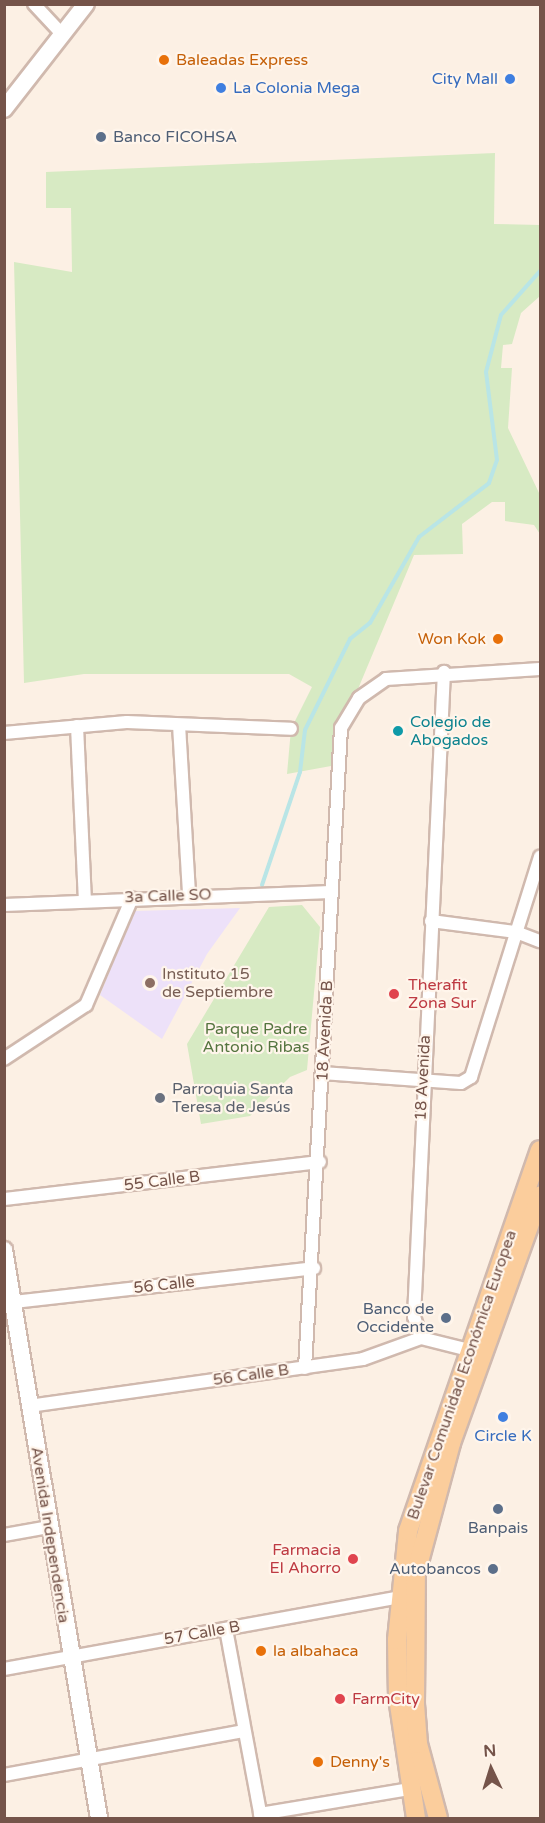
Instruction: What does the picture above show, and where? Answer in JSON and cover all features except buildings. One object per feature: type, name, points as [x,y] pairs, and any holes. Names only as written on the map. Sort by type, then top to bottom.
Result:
[{"type":"main road","name":"Bulevar Comunidad Económica Europea","points":[[416,1818],[409,1789],[398,1697],[399,1598],[421,1484],[540,1150]]},
{"type":"main road","name":"Bulevar Comunidad Económica Europea","points":[[438,1818],[418,1744],[415,1704],[416,1573],[451,1443],[540,1196]]},
{"type":"street","points":[[34,4],[62,34]]},
{"type":"street","points":[[4,110],[86,4]]},
{"type":"street","points":[[444,672],[540,669]]},
{"type":"street","name":"18 Avenida B","points":[[305,1368],[320,1162],[322,1073],[341,728],[359,698],[386,679],[444,672]]},
{"type":"street","name":"18 Avenida","points":[[421,1338],[414,1317],[422,1080],[444,672]]},
{"type":"street","points":[[179,725],[189,895]]},
{"type":"street","points":[[4,733],[77,726],[179,725],[291,729]]},
{"type":"street","points":[[77,726],[85,899]]},
{"type":"street","points":[[322,1073],[461,1083],[479,1063],[540,857]]},
{"type":"street","name":"3a Calle SO","points":[[4,905],[85,899],[331,892]]},
{"type":"street","points":[[4,1059],[86,1005],[132,898]]},
{"type":"street","points":[[431,921],[516,932],[540,941]]},
{"type":"street","name":"55 Calle B","points":[[4,1199],[320,1162]]},
{"type":"street","name":"Avenida Independencia","points":[[4,1250],[86,1761],[99,1818]]},
{"type":"street","name":"56 Calle","points":[[13,1302],[314,1268]]},
{"type":"street","points":[[421,1338],[469,1350]]},
{"type":"street","name":"56 Calle B","points":[[29,1406],[363,1359],[421,1338]]},
{"type":"street","points":[[4,1535],[49,1527]]},
{"type":"street","name":"57 Calle B","points":[[4,1669],[399,1598]]},
{"type":"street","points":[[226,1629],[261,1816],[409,1789]]},
{"type":"street","points":[[4,1775],[244,1731]]},
{"type":"shaded area","name":"Instituto 15 de Septiembre","points":[[240,908],[207,954],[162,1039],[100,995],[134,911]]},
{"type":"green space","points":[[495,153],[494,224],[540,225],[540,296],[521,313],[512,344],[503,345],[501,368],[512,368],[508,428],[540,495],[540,534],[534,525],[505,521],[505,502],[492,502],[462,524],[463,554],[414,555],[358,689],[338,722],[331,766],[287,774],[291,729],[312,687],[289,674],[84,674],[24,683],[14,262],[72,272],[71,208],[46,208],[46,172]]},
{"type":"green space","name":"Parque Padre Antonio Ribas","points":[[302,905],[320,927],[307,1070],[290,1077],[250,1116],[201,1124],[187,1044],[269,907]]},
{"type":"waterway","points":[[262,885],[300,772],[305,730],[350,639],[370,623],[419,537],[489,483],[497,460],[486,372],[501,315],[540,271]]},
{"type":"place","name":"Baleadas Express","points":[[164,60]]},
{"type":"place","name":"City Mall","points":[[510,79]]},
{"type":"place","name":"La Colonia Mega","points":[[221,88]]},
{"type":"place","name":"Banco FICOHSA","points":[[101,137]]},
{"type":"place","name":"Won Kok","points":[[498,639]]},
{"type":"place","name":"Colegio de Abogados","points":[[398,731]]},
{"type":"place","name":"Instituto 15 de Septiembre","points":[[150,983]]},
{"type":"place","name":"Therafit Zona Sur","points":[[394,994]]},
{"type":"place","name":"Parroquia Santa Teresa de Jesús","points":[[160,1098]]},
{"type":"place","name":"Banco de Occidente","points":[[446,1318]]},
{"type":"place","name":"Circle K","points":[[503,1417]]},
{"type":"place","name":"Banpais","points":[[498,1509]]},
{"type":"place","name":"Farmacia El Ahorro","points":[[353,1559]]},
{"type":"place","name":"Autobancos","points":[[493,1569]]},
{"type":"place","name":"la albahaca","points":[[261,1651]]},
{"type":"place","name":"FarmCity","points":[[340,1699]]},
{"type":"place","name":"Denny's","points":[[318,1762]]}]
